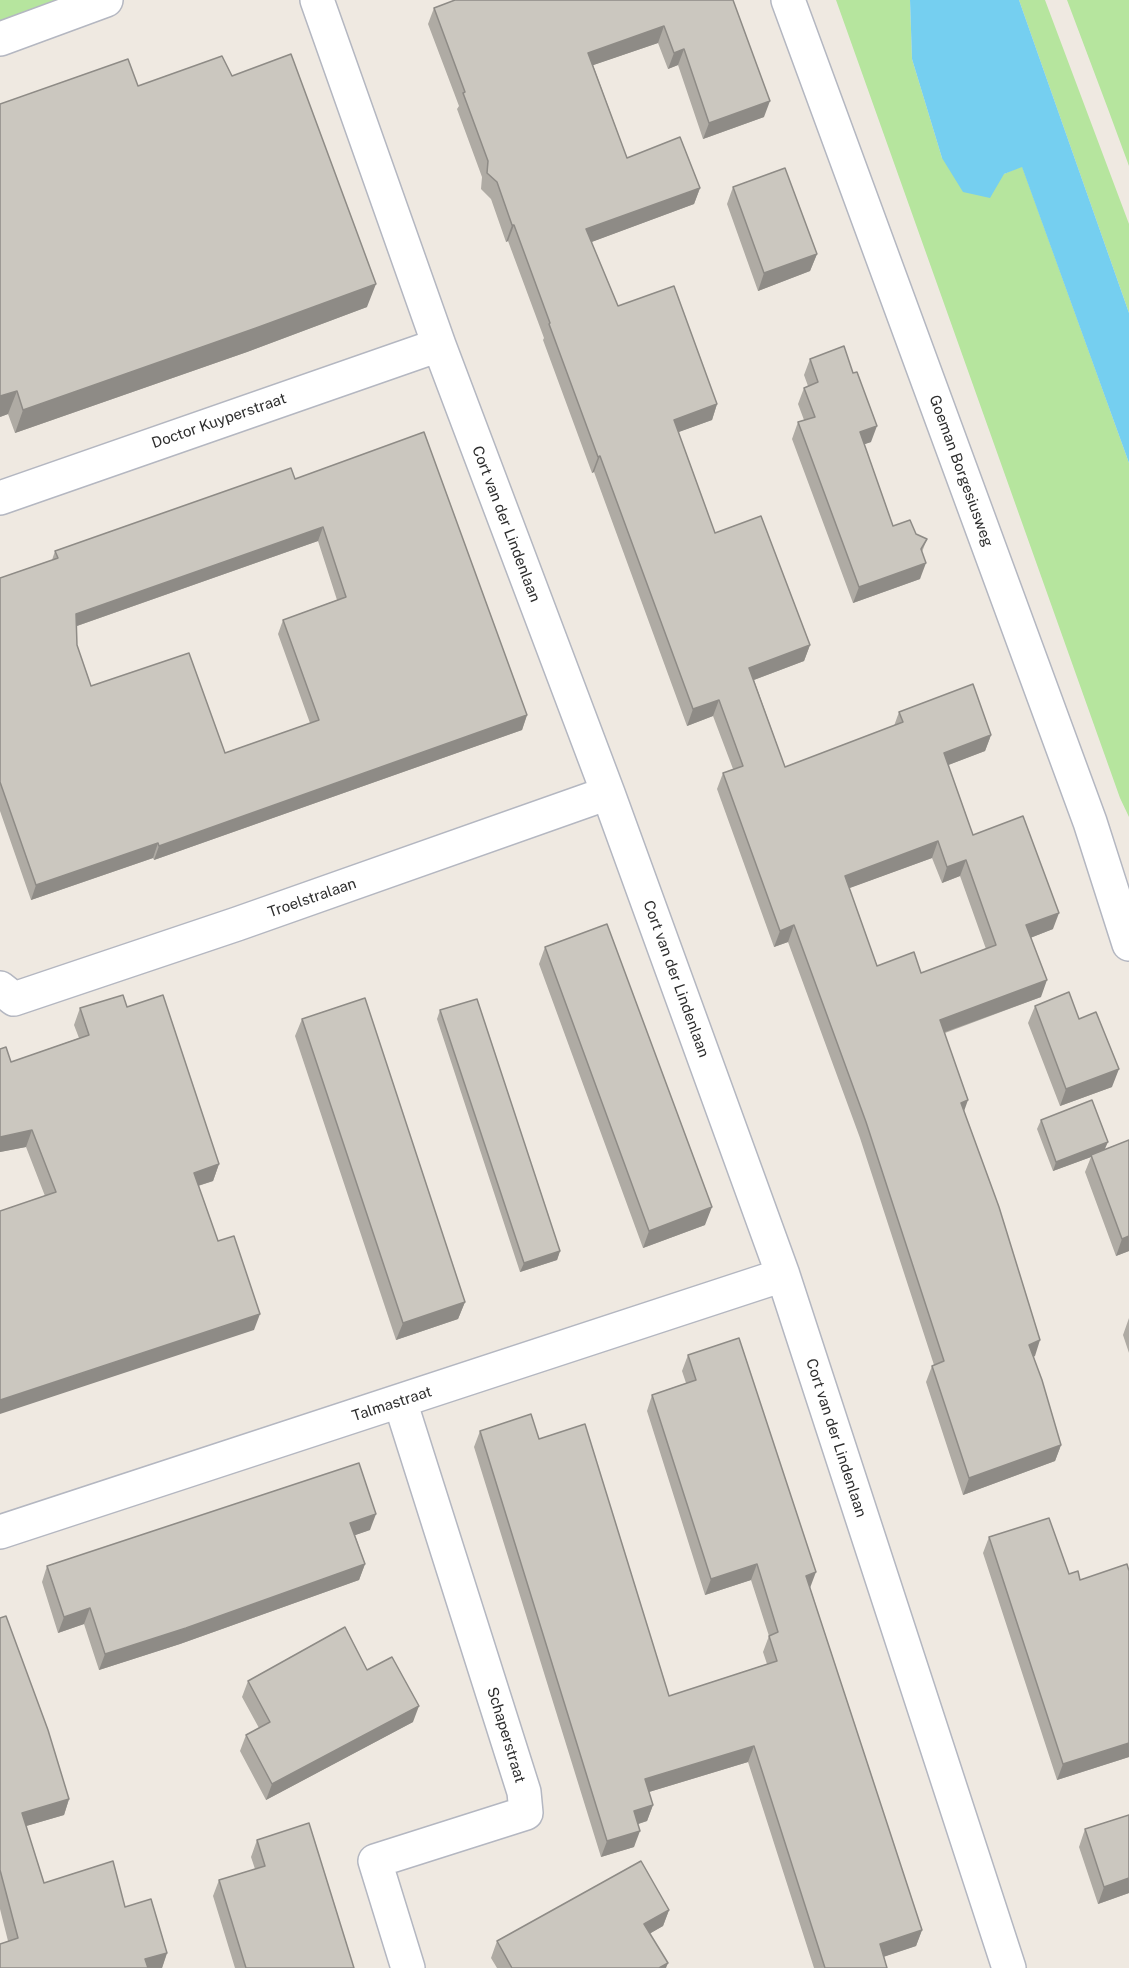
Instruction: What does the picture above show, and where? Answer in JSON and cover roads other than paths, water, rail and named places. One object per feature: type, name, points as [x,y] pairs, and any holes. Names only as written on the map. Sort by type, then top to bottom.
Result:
[{"type":"street","points":[[0,39],[106,0]]},
{"type":"street","name":"Cort van der Lindenlaan","points":[[317,0],[439,345],[608,793],[783,1275],[1008,1968]]},
{"type":"street","name":"Goeman Borgesiusweg","points":[[788,0],[1090,822],[1129,944]]},
{"type":"street","name":"Doctor Kuyperstraat","points":[[0,498],[439,345]]},
{"type":"street","name":"Troelstralaan","points":[[7,993],[237,924],[608,793]]},
{"type":"street","name":"Talmastraat","points":[[0,1532],[783,1275]]},
{"type":"street","name":"Schaperstraat","points":[[399,1401],[524,1792],[526,1813],[375,1861],[408,1968]]},
{"type":"water","points":[[910,0],[1019,0],[1129,313],[1129,463],[1022,167],[1004,174],[990,198],[963,192],[942,158],[912,59]]}]
